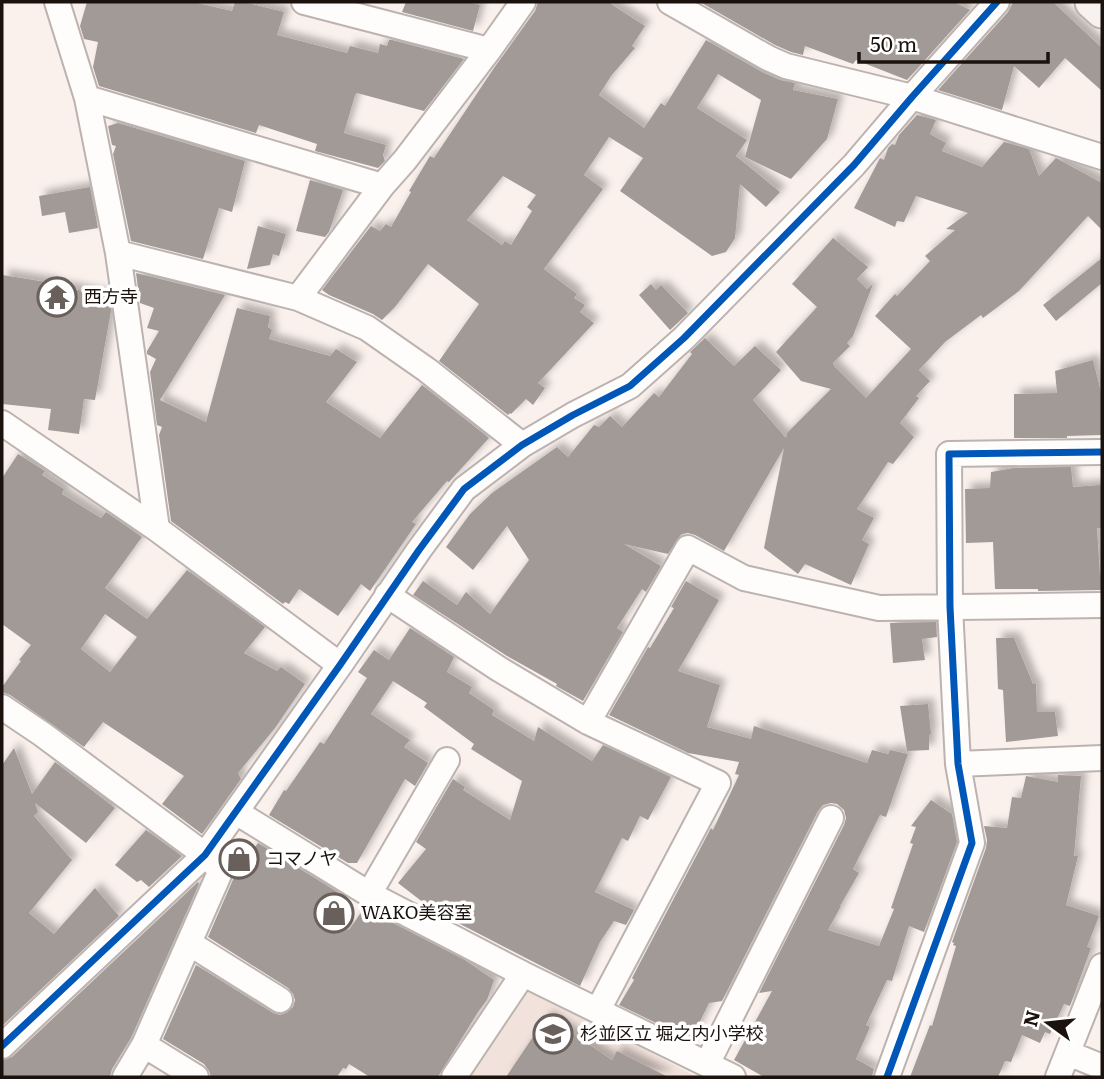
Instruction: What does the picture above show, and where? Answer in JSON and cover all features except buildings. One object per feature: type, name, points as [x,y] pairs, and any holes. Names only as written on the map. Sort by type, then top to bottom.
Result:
[{"type":"main road","points":[[1092,2],[1102,11]]},
{"type":"street","points":[[57,2],[87,99],[118,253],[157,529]]},
{"type":"street","points":[[309,2],[489,50]]},
{"type":"street","points":[[298,298],[523,2]]},
{"type":"street","points":[[670,2],[711,12],[768,58],[786,66],[912,97],[1102,157]]},
{"type":"street","points":[[2,1046],[205,855],[464,489],[523,445],[629,386],[684,338],[854,164],[996,2]]},
{"type":"street","points":[[87,99],[382,186]]},
{"type":"street","points":[[118,253],[298,298],[367,328],[523,445]]},
{"type":"street","points":[[6,433],[157,529],[340,665]]},
{"type":"street","points":[[887,1077],[972,843],[958,764],[950,607],[949,454],[1102,452]]},
{"type":"street","points":[[588,722],[688,548],[744,578],[879,608],[1102,605]]},
{"type":"street","points":[[387,596],[588,722],[718,783],[598,1010]]},
{"type":"street","points":[[2,707],[205,855],[221,870],[144,1045],[125,1077]]},
{"type":"street","points":[[958,764],[1102,758]]},
{"type":"street","points":[[369,894],[447,760]]},
{"type":"street","points":[[236,812],[369,894],[523,974],[733,1077]]},
{"type":"street","points":[[707,1063],[831,818]]},
{"type":"street","points":[[188,943],[280,1000]]},
{"type":"street","points":[[1058,1077],[1102,966]]},
{"type":"street","points":[[454,1077],[523,974]]},
{"type":"street","points":[[144,1045],[196,1077]]},
{"type":"street","points":[[1068,1053],[1102,1067]]},
{"type":"shaded area","name":"杉並区立 堀之内小学校","points":[[530,989],[697,1077],[462,1077],[520,991]]},
{"type":"cycle path","points":[[2,1046],[205,855],[464,489],[522,445],[630,386],[684,338],[854,165],[997,2]]},
{"type":"cycle path","points":[[887,1077],[972,843],[958,764],[950,607],[949,454],[1102,452]]},
{"type":"place","name":"西方寺","points":[[57,297]]},
{"type":"place","name":"コマノヤ","points":[[239,859]]},
{"type":"place","name":"WAKO美容室","points":[[334,913]]},
{"type":"place","name":"杉並区立 堀之内小学校","points":[[553,1034]]}]
